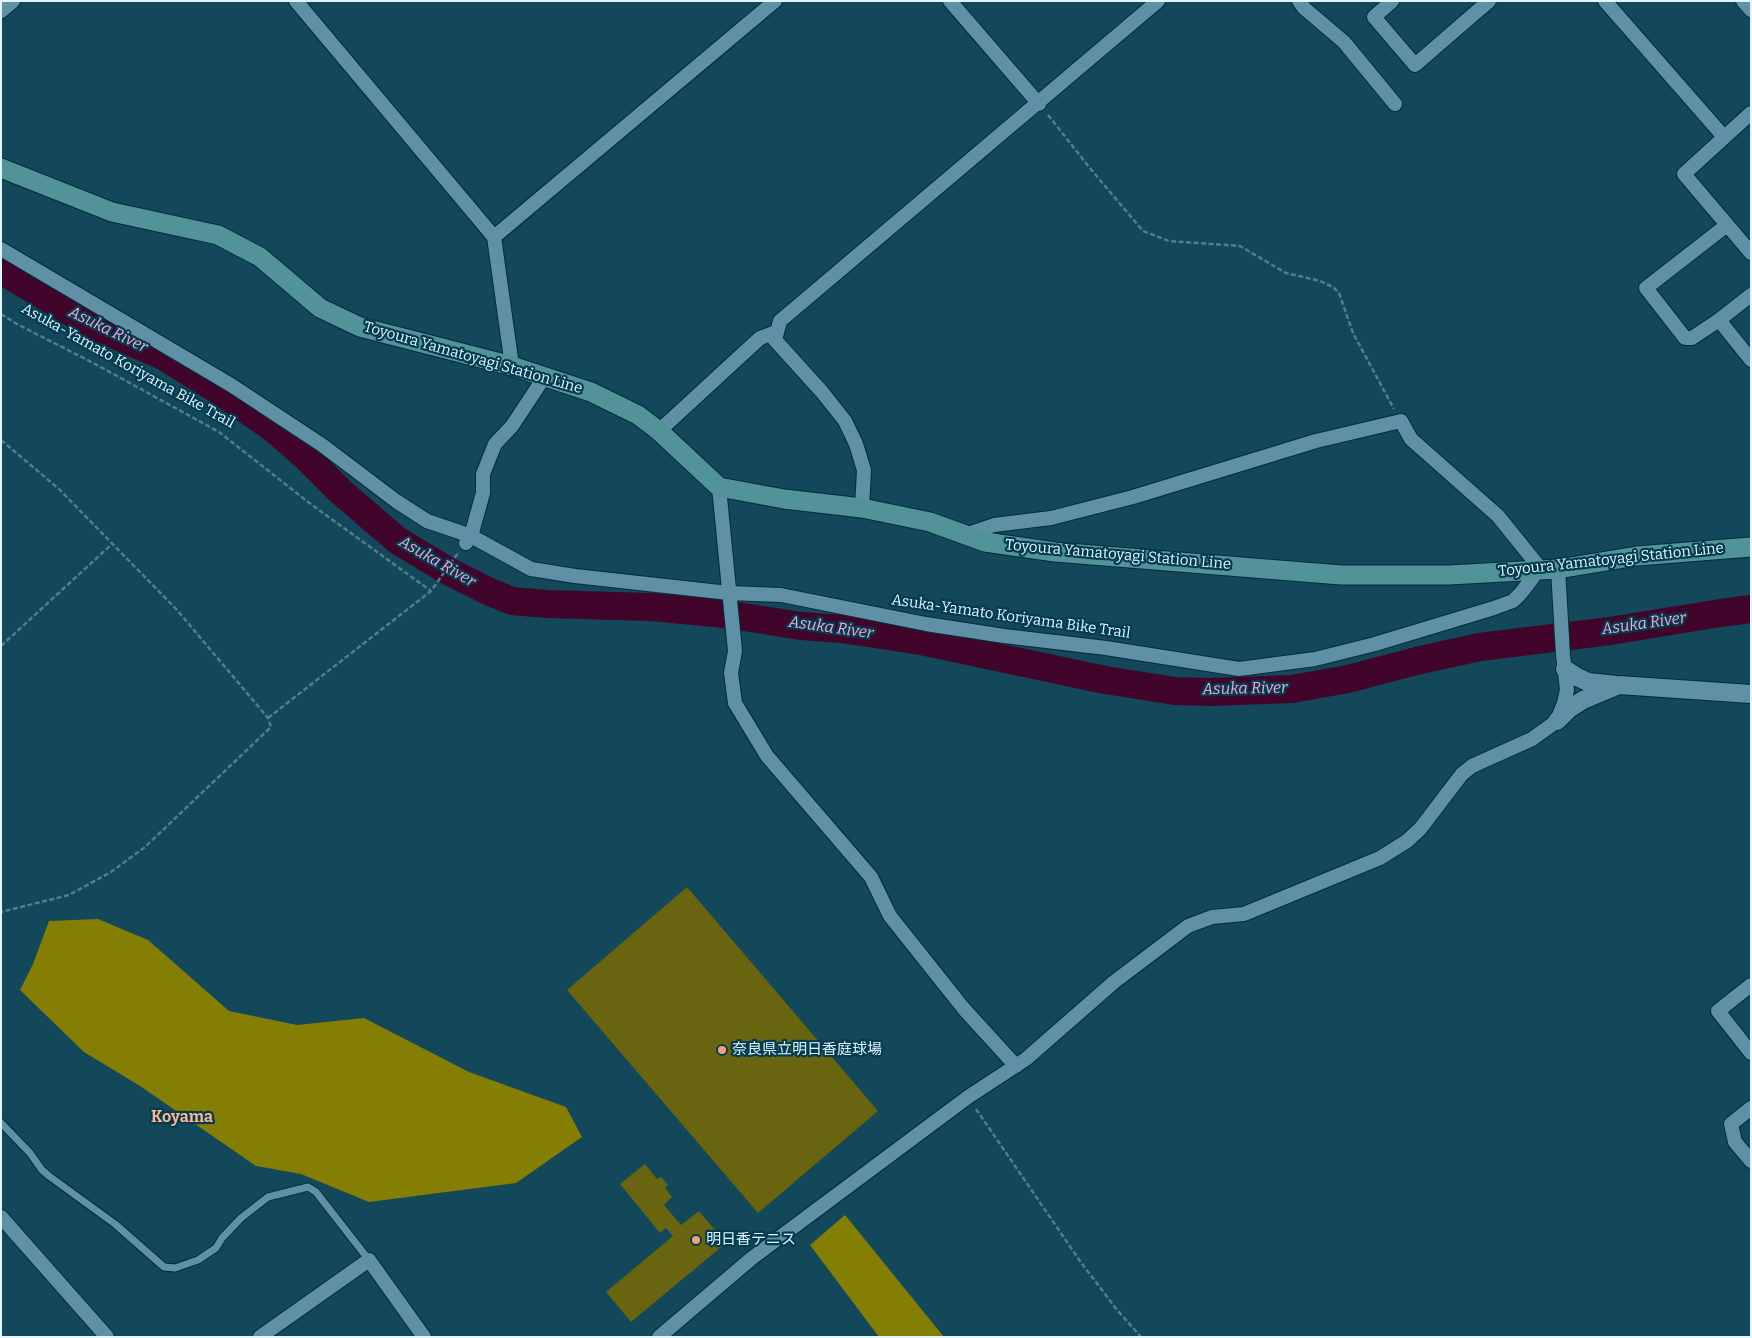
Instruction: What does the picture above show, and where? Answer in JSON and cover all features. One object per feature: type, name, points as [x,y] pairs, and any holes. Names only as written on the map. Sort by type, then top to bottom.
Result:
[{"type":"main road","name":"Toyoura Yamatoyagi Station Line","points":[[1,168],[112,212],[218,235],[260,258],[320,308],[360,327],[512,366],[591,392],[638,415],[659,431],[719,487],[784,499],[862,508],[930,522],[985,542],[1055,552],[1341,575],[1553,573],[1637,556],[1751,547]]},
{"type":"street","points":[[1,11],[13,1]]},
{"type":"street","points":[[296,1],[494,237],[512,366]]},
{"type":"street","points":[[494,237],[775,1]]},
{"type":"street","points":[[950,1],[1039,104]]},
{"type":"street","points":[[862,508],[864,470],[856,444],[845,421],[822,392],[775,340],[780,321],[1039,104],[1158,1]]},
{"type":"street","points":[[1299,1],[1304,8],[1344,42],[1395,104]]},
{"type":"street","points":[[1392,1],[1374,17],[1416,65],[1489,1]]},
{"type":"street","points":[[1605,1],[1724,137]]},
{"type":"street","points":[[1743,1],[1751,10]]},
{"type":"street","points":[[1751,113],[1684,174],[1751,253]]},
{"type":"street","points":[[1727,225],[1646,288],[1685,338],[1692,338],[1751,295]]},
{"type":"street","name":"Asuka-Yamato Koriyama Bike Trail","points":[[1,249],[231,385],[322,445],[396,501],[427,521],[531,569],[729,596],[780,594],[926,624],[1004,636],[1106,648],[1239,669],[1315,659],[1375,644],[1494,608],[1513,601],[1521,593],[1553,573]]},
{"type":"street","points":[[1718,320],[1751,360]]},
{"type":"street","points":[[659,431],[760,338],[776,332]]},
{"type":"street","points":[[468,540],[483,493],[483,474],[495,444],[512,426],[545,376]]},
{"type":"street","points":[[965,535],[994,525],[1051,518],[1115,502],[1316,441],[1401,421],[1411,439],[1498,516],[1553,573],[1564,662],[1566,696],[1557,720]]},
{"type":"street","points":[[719,487],[735,651],[732,673],[735,703],[767,756],[871,877],[890,916],[964,1009],[1016,1066]]},
{"type":"street","points":[[1564,662],[1577,677],[1588,682],[1751,694]]},
{"type":"street","points":[[659,1337],[752,1258],[968,1097],[1036,1051],[1127,971],[1188,926],[1212,917],[1244,914],[1380,858],[1414,835],[1454,784],[1472,766],[1532,739],[1583,700],[1619,685]]},
{"type":"street","points":[[1751,985],[1718,1012],[1751,1053]]},
{"type":"street","points":[[1751,1108],[1731,1124],[1735,1142],[1751,1161]]},
{"type":"street","points":[[1,1217],[107,1337]]},
{"type":"street","points":[[260,1337],[369,1260],[424,1337]]},
{"type":"lane","points":[[1,1124],[30,1153],[42,1170],[115,1224],[164,1267],[175,1268],[198,1260],[216,1248],[222,1238],[241,1218],[268,1197],[308,1187],[316,1192],[369,1260]]},
{"type":"path","points":[[1039,104],[1088,167],[1143,230],[1169,242],[1240,246],[1286,273],[1320,281],[1333,287],[1339,293],[1353,333],[1401,421]]},
{"type":"path","name":"Asuka-Yamato Koriyama Bike Trail","points":[[1,314],[219,432],[312,505],[431,591]]},
{"type":"path","points":[[1,440],[59,489],[177,610],[268,718],[271,727],[145,846],[111,872],[69,895],[1,912]]},
{"type":"path","points":[[268,718],[431,591],[468,540]]},
{"type":"path","points":[[1,646],[112,544]]},
{"type":"path","points":[[968,1097],[1080,1261],[1117,1310],[1141,1337]]},
{"type":"shaded area","name":"奈良県立明日香庭球場","points":[[687,887],[878,1111],[758,1213],[567,990]]},
{"type":"shaded area","points":[[98,919],[148,940],[229,1011],[297,1025],[364,1018],[469,1072],[566,1107],[582,1137],[516,1183],[369,1202],[301,1174],[256,1166],[140,1086],[84,1052],[20,990],[33,964],[49,921]]},
{"type":"shaded area","name":"明日香テニス","points":[[645,1164],[657,1179],[661,1177],[668,1185],[665,1188],[672,1197],[664,1205],[681,1225],[699,1211],[726,1243],[631,1322],[606,1292],[673,1236],[666,1228],[660,1233],[620,1184]]},
{"type":"shaded area","points":[[845,1215],[944,1337],[879,1337],[810,1245]]},
{"type":"waterway","name":"Asuka River","points":[[1,270],[92,325],[165,357],[218,390],[274,429],[306,457],[340,491],[397,540],[448,571],[512,601],[651,607],[725,614],[801,626],[841,629],[921,641],[1105,680],[1175,691],[1210,692],[1292,689],[1348,679],[1420,660],[1480,647],[1610,631],[1751,609]]},
{"type":"place","name":"奈良県立明日香庭球場","points":[[722,1050]]},
{"type":"place","name":"明日香テニス","points":[[696,1240]]},
{"type":"district","name":"Koyama","points":[[182,1118]]}]
